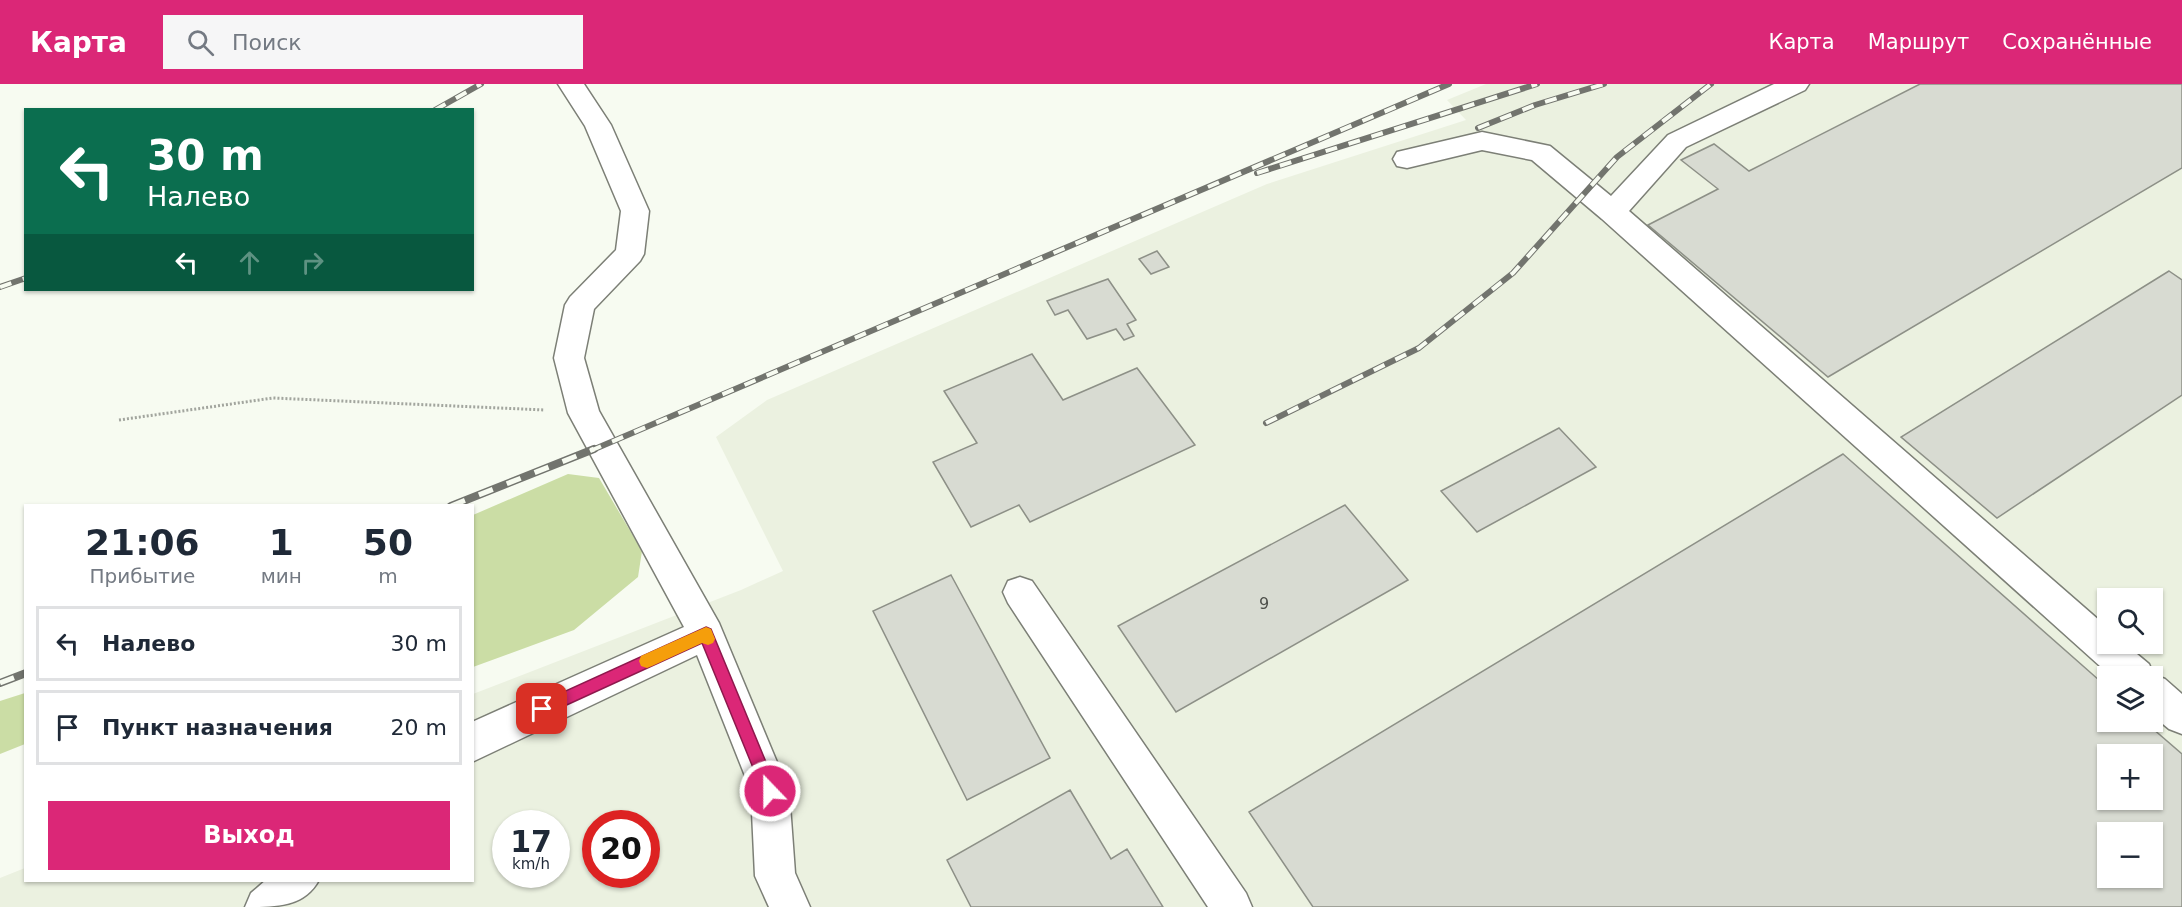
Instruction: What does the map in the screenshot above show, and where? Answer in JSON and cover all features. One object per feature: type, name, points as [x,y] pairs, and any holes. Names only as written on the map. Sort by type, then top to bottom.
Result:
[{"type":"lane","points":[[571,84],[598,125],[635,212],[630,254],[580,305],[569,358],[584,413],[706,634],[770,791],[775,876],[790,907]]},
{"type":"lane","points":[[1612,212],[1677,141],[1796,84]]},
{"type":"lane","points":[[1407,159],[1482,141],[1540,153],[1612,212],[2125,666]]},
{"type":"lane","points":[[1020,592],[1232,907]]},
{"type":"lane","points":[[474,742],[481,737],[706,634]]},
{"type":"lane","points":[[2163,701],[2182,717]]},
{"type":"lane","points":[[265,907],[296,882]]},
{"type":"path","points":[[119,420],[273,398],[479,406],[584,413]]},
{"type":"shaded area","points":[[1486,84],[2182,84],[2182,907],[0,907],[0,878],[24,868],[24,882],[474,882],[474,694],[741,590],[783,571],[716,437],[767,400],[1267,184],[1466,120],[1447,100]]},
{"type":"green space","points":[[568,474],[599,478],[642,551],[638,577],[574,630],[474,667],[474,515]]},
{"type":"green space","points":[[24,693],[24,744],[0,754],[0,701]]},
{"type":"building","points":[[1920,84],[2182,84],[2182,168],[1828,377],[1648,225],[1718,189],[1681,160],[1714,144],[1749,171]]},
{"type":"building","points":[[1157,251],[1169,267],[1151,274],[1139,259]]},
{"type":"building","points":[[2169,271],[2182,280],[2182,395],[1997,518],[1901,437]]},
{"type":"building","points":[[1108,279],[1136,320],[1127,324],[1134,336],[1124,340],[1116,329],[1087,339],[1068,310],[1055,315],[1047,301]]},
{"type":"building","points":[[1032,354],[1063,400],[1137,368],[1195,445],[1030,522],[1019,505],[971,527],[933,462],[977,443],[944,391]]},
{"type":"building","points":[[1559,428],[1596,467],[1477,532],[1441,491]]},
{"type":"building","points":[[1843,454],[2097,678],[2097,732],[2157,732],[2182,754],[2182,907],[1313,907],[1249,812]]},
{"type":"building","points":[[1345,505],[1408,580],[1176,712],[1118,626]]},
{"type":"building","points":[[951,575],[1050,758],[967,800],[873,611]]},
{"type":"building","points":[[1070,790],[1111,859],[1127,849],[1163,907],[971,907],[947,860]]},
{"type":"railway","points":[[439,108],[481,84]]},
{"type":"railway","points":[[590,451],[1449,84]]},
{"type":"railway","points":[[1257,173],[1537,84]]},
{"type":"railway","points":[[1478,128],[1535,105],[1604,84]]},
{"type":"railway","points":[[1266,423],[1419,348],[1513,273],[1617,157],[1711,84]]},
{"type":"railway","points":[[0,287],[24,279]]},
{"type":"railway","points":[[456,504],[594,449]]},
{"type":"railway","points":[[0,683],[24,674]]},
{"type":"slow traffic","points":[[647,661],[706,634],[708,639]]},
{"type":"route","points":[[542,709],[706,634],[770,791]]}]
